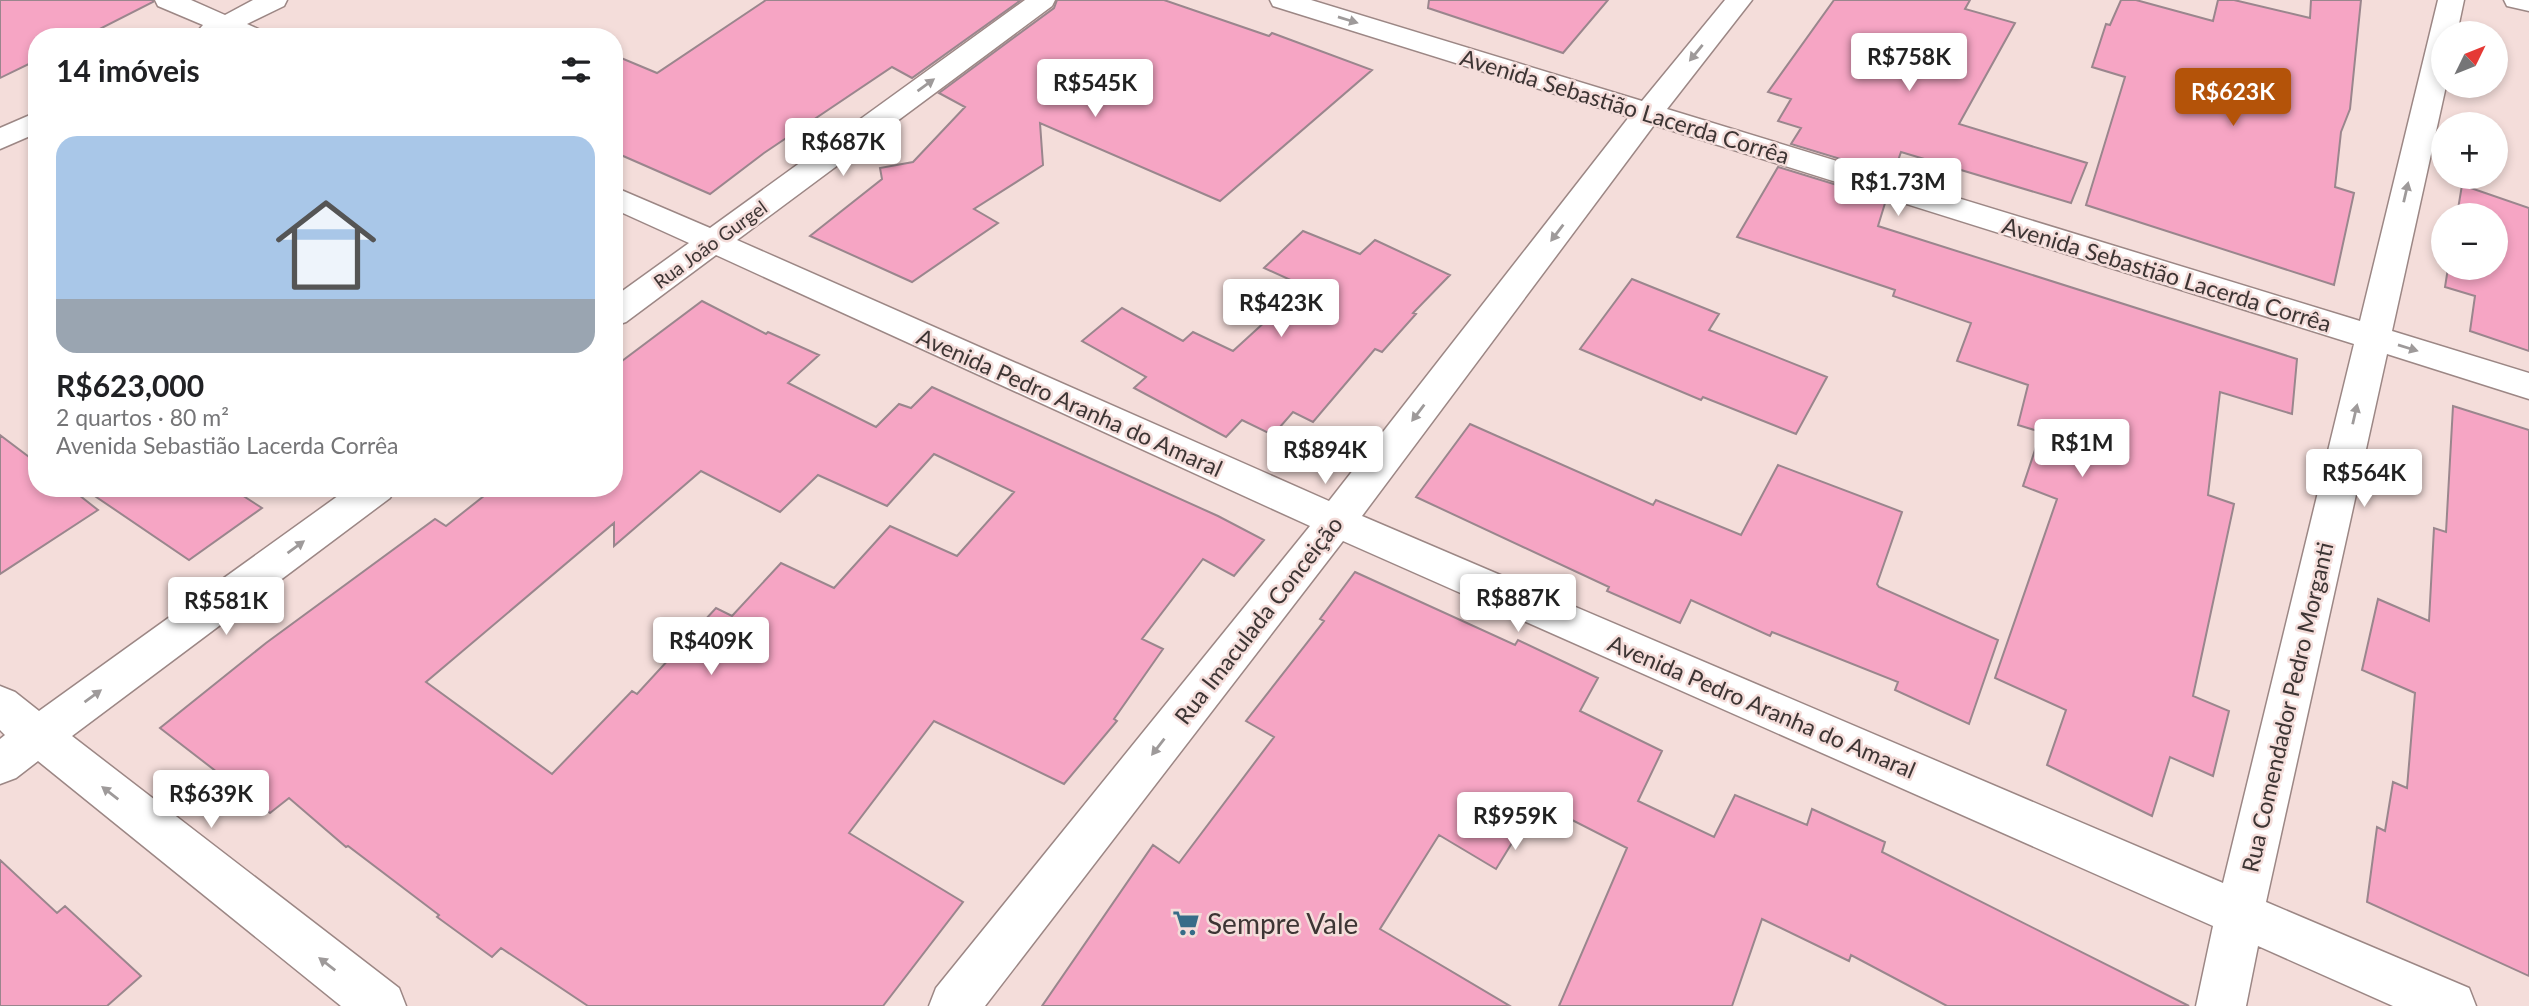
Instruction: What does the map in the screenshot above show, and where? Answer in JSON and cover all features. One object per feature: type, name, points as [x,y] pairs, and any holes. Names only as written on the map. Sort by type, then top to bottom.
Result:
[{"type":"street","points":[[168,0],[210,28]]},
{"type":"street","points":[[220,28],[274,0]]},
{"type":"street","name":"Rua João Gurgel","points":[[623,307],[1042,0]]},
{"type":"street","name":"Avenida Sebastião Lacerda Corrêa","points":[[1283,0],[2529,386]]},
{"type":"street","name":"Rua Imaculada Conceição","points":[[954,1006],[1336,521],[1648,113],[1739,0]]},
{"type":"street","name":"Rua Comendador Pedro Morganti","points":[[2221,1006],[2451,0]]},
{"type":"street","points":[[2517,0],[2529,3]]},
{"type":"street","points":[[0,140],[28,126]]},
{"type":"street","name":"Avenida Pedro Aranha do Amaral","points":[[623,201],[1336,521],[2451,1006]]},
{"type":"street","points":[[0,764],[365,497]]},
{"type":"street","points":[[0,705],[381,1006]]},
{"type":"building","points":[[0,0],[153,0],[102,28],[28,28],[28,64],[0,78]]},
{"type":"building","points":[[766,0],[1021,0],[912,78],[892,67],[764,153],[710,194],[623,156],[623,59],[657,73]]},
{"type":"building","points":[[1057,0],[1164,0],[1269,36],[1272,33],[1372,70],[1220,201],[1040,123],[1043,165],[974,209],[998,223],[912,282],[810,236],[882,179],[880,168],[913,162],[965,107],[939,93],[1054,8]]},
{"type":"building","points":[[1429,0],[1608,0],[1563,53],[1428,8]]},
{"type":"building","points":[[1834,0],[1970,0],[1965,9],[2015,23],[1959,124],[2087,163],[2071,203],[1901,152],[1893,175],[1791,144],[1801,128],[1778,121],[1791,99],[1768,92]]},
{"type":"building","points":[[2121,0],[2136,0],[2213,21],[2218,0],[2234,0],[2310,18],[2311,0],[2361,0],[2350,109],[2341,132],[2335,187],[2354,193],[2334,285],[2086,205],[2125,77],[2092,67],[2106,24],[2110,25]]},
{"type":"building","points":[[1778,167],[1886,200],[1878,226],[2297,359],[2292,414],[2220,392],[2208,495],[2234,504],[2193,696],[2229,711],[2213,776],[2170,757],[2152,816],[2047,765],[2066,710],[1995,678],[2057,499],[2023,486],[2041,432],[2018,425],[2028,385],[1957,361],[1971,323],[1893,296],[1895,290],[1737,237]]},
{"type":"building","points":[[2461,189],[2474,189],[2529,208],[2529,351],[2470,331],[2475,296],[2445,287],[2446,280],[2508,280],[2508,203],[2459,203]]},
{"type":"building","points":[[1303,231],[1360,254],[1375,240],[1450,275],[1413,313],[1416,314],[1382,352],[1375,349],[1313,422],[1293,412],[1273,435],[1242,420],[1226,437],[1134,388],[1146,377],[1082,341],[1122,308],[1183,341],[1193,332],[1233,351],[1304,286],[1264,268]]},
{"type":"building","points":[[1632,279],[1719,314],[1709,330],[1827,377],[1796,434],[1703,397],[1701,400],[1580,349]]},
{"type":"building","points":[[702,301],[766,334],[768,332],[819,355],[788,383],[876,427],[899,404],[911,408],[932,387],[1218,516],[1264,540],[1234,576],[1203,559],[1142,639],[1163,649],[1114,719],[1117,721],[1064,784],[934,721],[849,833],[963,902],[883,1006],[588,1006],[501,948],[492,957],[346,847],[289,798],[270,813],[160,728],[266,643],[435,519],[446,526],[483,497],[623,497],[623,360]],"holes":[[[934,454],[1014,492],[957,556],[890,526],[834,588],[781,563],[732,616],[716,608],[637,694],[632,691],[552,774],[426,682],[614,523],[614,546],[701,471],[780,512],[818,475],[887,506]]]},
{"type":"building","points":[[2453,406],[2529,430],[2529,976],[2367,902],[2377,827],[2385,831],[2393,782],[2407,788],[2415,693],[2362,670],[2378,599],[2429,621],[2434,528],[2446,532]]},
{"type":"building","points":[[1470,424],[1653,505],[1656,500],[1741,535],[1778,465],[1902,512],[1877,584],[1879,587],[1998,640],[1969,724],[1895,690],[1898,682],[1772,632],[1770,636],[1691,600],[1680,623],[1607,591],[1609,587],[1416,497]]},
{"type":"building","points":[[0,435],[28,456],[28,497],[81,497],[98,510],[0,574]]},
{"type":"building","points":[[96,497],[245,497],[262,508],[189,560]]},
{"type":"building","points":[[1355,572],[1515,645],[1518,640],[1598,678],[1580,711],[1662,751],[1638,801],[1714,837],[1735,795],[1807,825],[1812,809],[1885,842],[1882,852],[2189,1006],[1947,1006],[1851,955],[1849,961],[1762,919],[1732,1006],[1559,1006],[1627,848],[1537,802],[1496,869],[1439,835],[1380,929],[1510,1006],[1042,1006],[1153,845],[1179,863],[1274,737],[1246,721],[1324,621],[1320,619]]},
{"type":"building","points":[[0,860],[57,913],[65,906],[141,976],[107,1006],[0,1006]]},
{"type":"place","name":"Sempre Vale","points":[[1186,923]]}]
